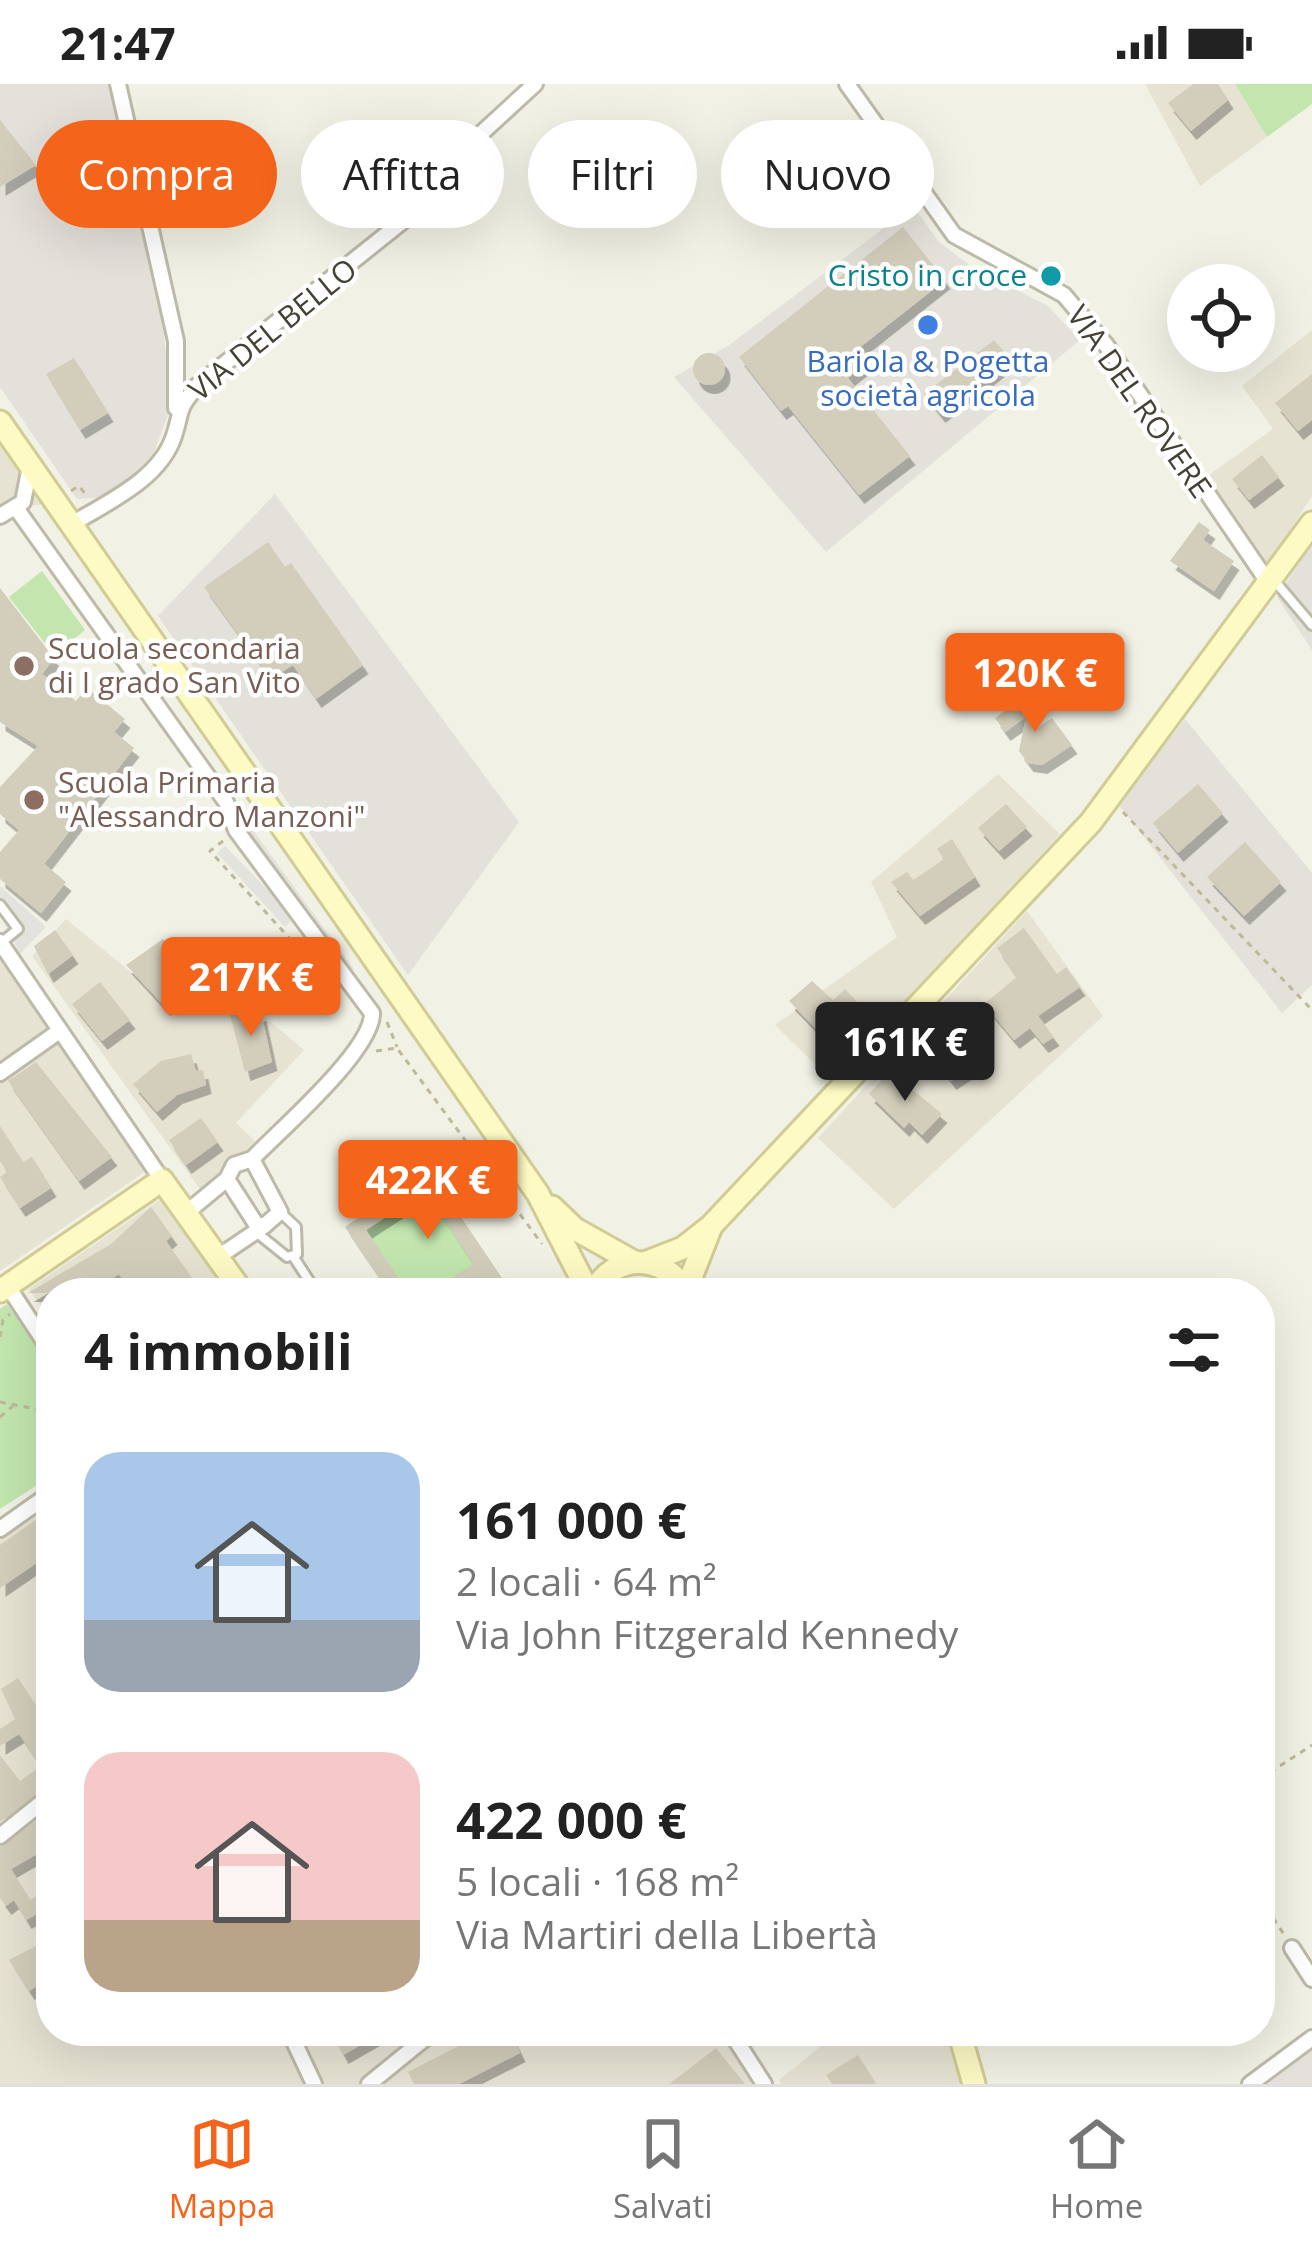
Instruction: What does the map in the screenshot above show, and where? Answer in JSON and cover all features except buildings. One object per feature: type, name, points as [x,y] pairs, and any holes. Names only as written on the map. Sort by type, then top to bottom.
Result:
[{"type":"main road","points":[[0,422],[538,1194],[583,1278]]},
{"type":"main road","points":[[604,1278],[682,1248],[711,1226],[1091,822],[1312,523]]},
{"type":"main road","points":[[4,1288],[162,1180],[233,1278]]},
{"type":"main road","points":[[538,1194],[575,1229],[640,1262],[670,1271],[676,1278]]},
{"type":"main road","points":[[692,1278],[711,1226]]},
{"type":"main road","points":[[963,2046],[974,2084]]},
{"type":"street","points":[[118,84],[176,341],[176,412]]},
{"type":"street","name":"VIA DEL BELLO","points":[[72,524],[149,474],[174,436],[176,412],[198,385],[408,217],[448,164],[535,84]]},
{"type":"street","name":"VIA DEL ROVERE","points":[[847,84],[954,236],[1064,295],[1106,345],[1272,582]]},
{"type":"street","points":[[0,516],[23,502],[30,466]]},
{"type":"street","points":[[16,508],[226,802],[236,830],[371,1013],[372,1027],[356,1051],[252,1159],[234,1165],[226,1179],[186,1214]]},
{"type":"street","points":[[0,943],[162,1180]]},
{"type":"street","points":[[0,1073],[58,1032]]},
{"type":"street","points":[[218,1256],[280,1212],[252,1159]]},
{"type":"street","points":[[226,1179],[260,1229]]},
{"type":"street","points":[[4,1288],[36,1329]]},
{"type":"street","points":[[0,1529],[36,1504]]},
{"type":"street","points":[[0,1836],[36,1807]]},
{"type":"street","points":[[1292,1948],[1312,1978]]},
{"type":"street","points":[[1250,2084],[1312,2038]]},
{"type":"street","points":[[296,2046],[314,2084]]},
{"type":"street","points":[[372,2083],[416,2046]]},
{"type":"street","points":[[740,2046],[764,2084]]},
{"type":"lane","points":[[1272,582],[1312,625]]},
{"type":"lane","points":[[0,905],[18,929],[0,943]]},
{"type":"lane","points":[[280,1212],[296,1227],[299,1239],[293,1256]]},
{"type":"lane","points":[[260,1229],[278,1252],[293,1256],[307,1278]]},
{"type":"path","points":[[1123,813],[1312,1010]]},
{"type":"path","points":[[210,851],[328,981]]},
{"type":"path","points":[[385,1012],[397,1048],[538,1244],[562,1239]]},
{"type":"path","points":[[386,1020],[356,1051],[363,1060],[380,1049],[397,1048]]},
{"type":"path","points":[[0,1337],[3,1320],[21,1306]]},
{"type":"path","points":[[0,1402],[36,1409]]},
{"type":"path","points":[[0,1418],[14,1405]]},
{"type":"path","points":[[1275,1769],[1312,1745]]},
{"type":"path","points":[[1275,1921],[1292,1948]]},
{"type":"shaded area","points":[[0,84],[109,84],[119,120],[36,120],[36,228],[147,228],[172,404],[152,458],[113,493],[77,499],[0,387]]},
{"type":"shaded area","points":[[1145,84],[1235,84],[1267,137],[1200,186]]},
{"type":"shaded area","points":[[884,228],[929,228],[939,242],[971,266],[1048,306],[1080,340],[826,552],[674,377],[728,346]]},
{"type":"shaded area","points":[[1312,330],[1312,496],[1266,567],[1202,480],[1273,429],[1242,386],[1260,372],[1275,372],[1275,360]]},
{"type":"shaded area","points":[[0,442],[43,504],[0,510]]},
{"type":"shaded area","points":[[275,494],[519,822],[408,975],[158,616]]},
{"type":"shaded area","points":[[1312,543],[1312,650],[1277,597]]},
{"type":"shaded area","points":[[1185,719],[1312,873],[1312,985],[1282,1013],[1118,804]]},
{"type":"shaded area","points":[[998,774],[1060,834],[833,1082],[775,1025],[897,937],[871,882]]},
{"type":"shaded area","points":[[249,825],[354,969],[347,973],[242,829]]},
{"type":"shaded area","points":[[225,846],[295,918],[285,927],[217,853]]},
{"type":"shaded area","points":[[0,886],[46,927],[20,954],[0,914]]},
{"type":"shaded area","points":[[1027,911],[1103,1016],[894,1209],[818,1138]]},
{"type":"shaded area","points":[[66,919],[144,983],[187,951],[304,1050],[236,1123],[255,1141],[202,1192],[32,956]]},
{"type":"shaded area","points":[[0,956],[149,1169],[0,1271]]},
{"type":"shaded area","points":[[165,1196],[224,1278],[45,1278]]},
{"type":"shaded area","points":[[36,1517],[36,1786],[0,1820],[0,1540]]},
{"type":"shaded area","points":[[36,1829],[36,2046],[732,2046],[756,2084],[0,2084],[0,1861]]},
{"type":"shaded area","points":[[821,2046],[950,2046],[962,2084],[781,2084],[779,2080]]},
{"type":"shaded area","points":[[1312,2047],[1312,2084],[1263,2084],[1275,2077]]},
{"type":"green space","points":[[1235,84],[1312,84],[1312,104],[1267,137]]},
{"type":"green space","points":[[42,571],[85,630],[54,655],[9,597]]},
{"type":"green space","points":[[429,1170],[502,1278],[380,1278],[345,1227]]},
{"type":"green space","points":[[7,1304],[36,1344],[36,1486],[0,1509],[0,1309]]},
{"type":"place","name":"Cristo in croce","points":[[1051,276]]},
{"type":"place","name":"Bariola & Pogetta società agricola","points":[[928,325]]},
{"type":"place","name":"Scuola secondaria di I grado San Vito","points":[[24,666]]},
{"type":"place","name":"Scuola Primaria \"Alessandro Manzoni\"","points":[[34,800]]}]
